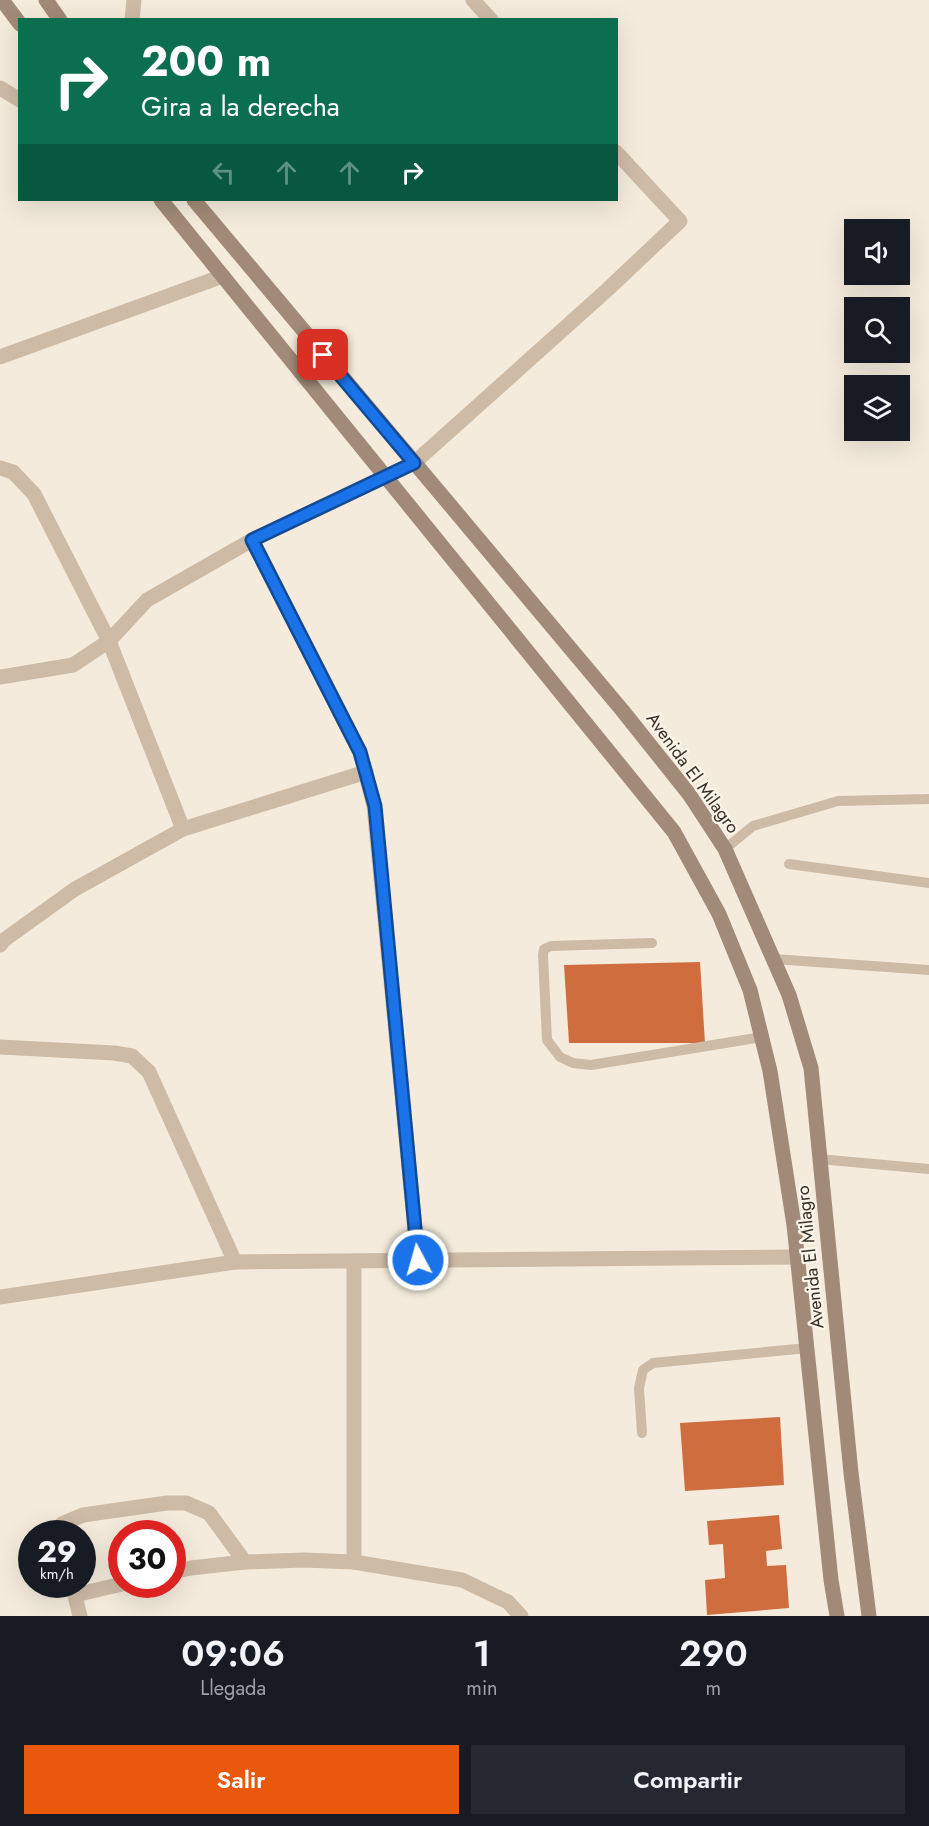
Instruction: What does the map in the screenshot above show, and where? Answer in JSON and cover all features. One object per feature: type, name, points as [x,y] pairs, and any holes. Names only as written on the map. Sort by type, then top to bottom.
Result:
[{"type":"main road","points":[[2,0],[18,21]]},
{"type":"main road","points":[[46,0],[59,18]]},
{"type":"main road","name":"Avenida El Milagro","points":[[162,201],[674,832],[718,914],[750,990],[772,1083],[798,1257],[831,1580],[837,1616]]},
{"type":"main road","name":"Avenida El Milagro","points":[[195,201],[629,719],[689,794],[725,849],[789,995],[810,1068],[851,1473],[869,1616]]},
{"type":"street","points":[[132,18],[134,0]]},
{"type":"street","points":[[473,0],[489,18]]},
{"type":"street","points":[[0,88],[18,99]]},
{"type":"street","points":[[0,677],[73,665],[109,641],[147,600],[252,540],[414,463],[607,290],[680,221],[618,154]]},
{"type":"street","points":[[0,357],[223,276]]},
{"type":"street","points":[[0,468],[13,472],[34,494],[109,641],[183,829]]},
{"type":"street","points":[[252,540],[360,752],[375,806],[418,1260]]},
{"type":"street","points":[[0,945],[75,889],[183,829],[366,772]]},
{"type":"street","points":[[0,1047],[132,1056],[149,1072],[235,1262]]},
{"type":"street","points":[[0,1297],[235,1262],[798,1257]]},
{"type":"street","points":[[354,1261],[354,1562]]},
{"type":"street","points":[[71,1520],[83,1515],[167,1503],[186,1503],[208,1513],[245,1562]]},
{"type":"street","points":[[186,1569],[245,1562],[304,1560],[354,1562],[462,1580],[508,1602],[520,1616]]},
{"type":"street","points":[[76,1598],[80,1616]]},
{"type":"lane","points":[[725,849],[753,826],[838,801],[929,799]]},
{"type":"lane","points":[[789,864],[929,883]]},
{"type":"lane","points":[[652,943],[551,946],[544,949],[547,1040],[560,1057],[573,1063],[591,1065],[762,1037]]},
{"type":"lane","points":[[774,959],[929,970]]},
{"type":"lane","points":[[819,1159],[929,1168]]},
{"type":"lane","points":[[642,1433],[639,1388],[643,1370],[653,1363],[807,1348]]},
{"type":"building","points":[[700,962],[705,1043],[569,1043],[564,965]]},
{"type":"building","points":[[780,1417],[784,1485],[685,1491],[680,1423]]},
{"type":"building","points":[[779,1515],[782,1549],[766,1551],[767,1566],[786,1565],[789,1608],[707,1615],[705,1580],[725,1578],[723,1544],[709,1545],[707,1521]]},
{"type":"route","points":[[323,355],[414,463],[252,540],[360,752],[375,806],[418,1260]]}]
